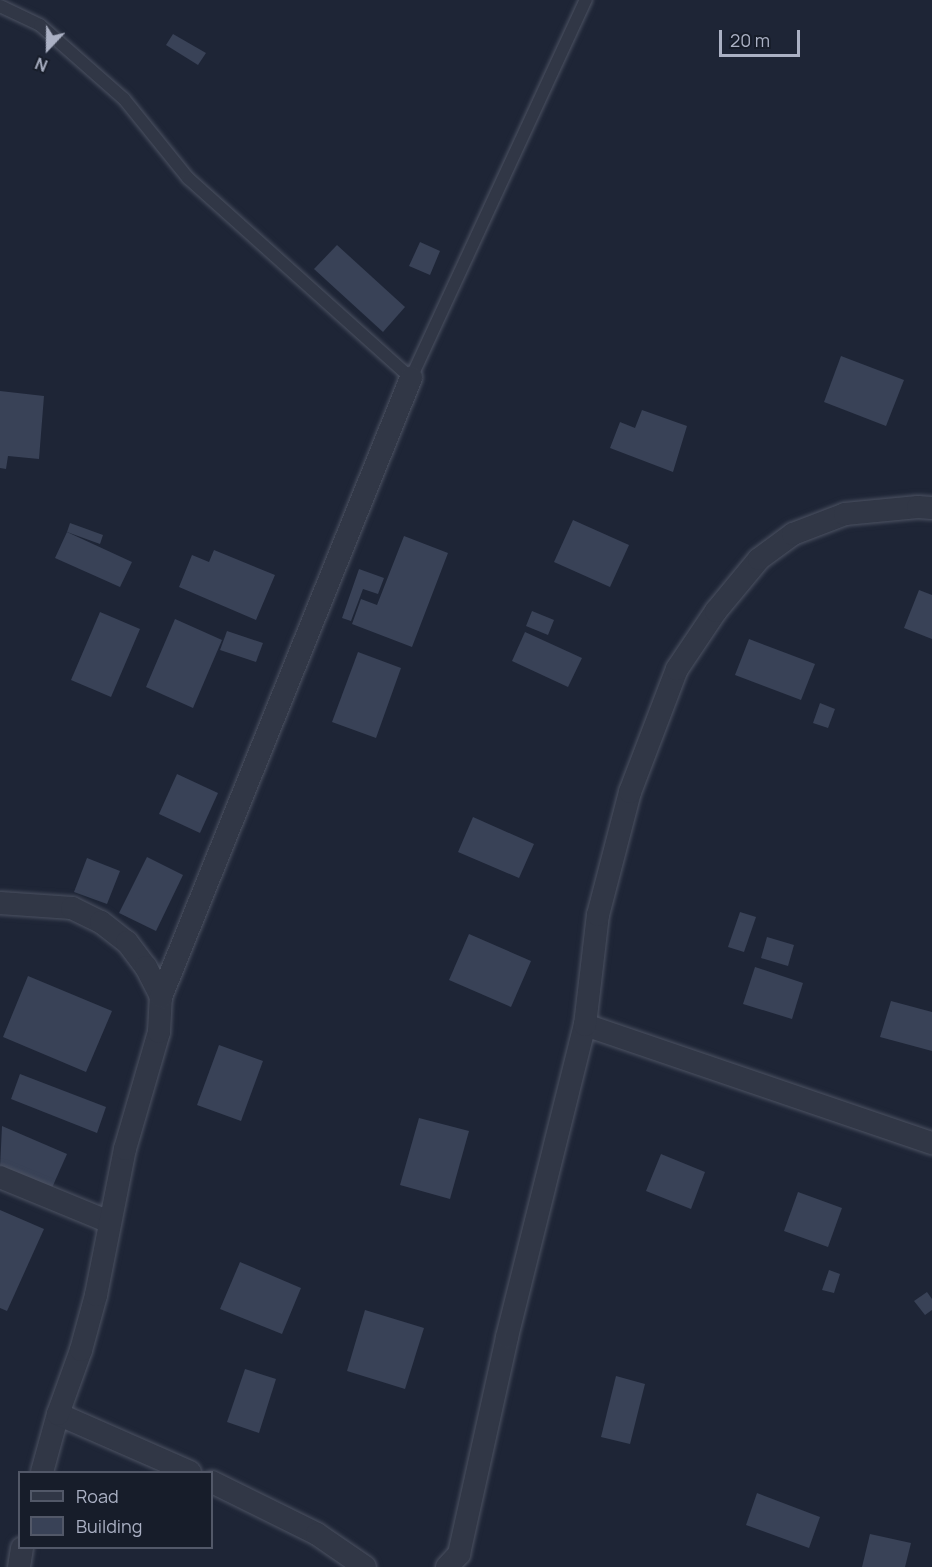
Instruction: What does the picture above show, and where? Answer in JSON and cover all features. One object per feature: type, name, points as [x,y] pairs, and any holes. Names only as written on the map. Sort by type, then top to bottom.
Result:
[{"type":"street","points":[[43,1471],[58,1414],[87,1328],[125,1149],[159,1032],[161,996],[411,378]]},
{"type":"street","points":[[447,1567],[459,1554],[507,1337],[585,1025],[601,904],[630,792],[677,669],[716,611],[759,559],[793,534],[845,514],[932,508]]},
{"type":"street","points":[[0,903],[72,908],[101,922],[127,942],[146,967],[161,996]]},
{"type":"street","points":[[585,1025],[932,1143]]},
{"type":"street","points":[[0,1177],[110,1222]]},
{"type":"street","points":[[58,1414],[186,1471]]},
{"type":"street","points":[[213,1482],[317,1534],[365,1567]]},
{"type":"street","points":[[20,1567],[22,1549]]},
{"type":"lane","points":[[0,6],[40,25],[124,99],[188,178],[411,378],[586,0]]},
{"type":"building","points":[[173,34],[206,53],[198,65],[166,45]]},
{"type":"building","points":[[420,242],[440,251],[430,275],[409,266]]},
{"type":"building","points":[[337,245],[405,307],[383,332],[314,269]]},
{"type":"building","points":[[841,356],[904,380],[886,426],[824,402]]},
{"type":"building","points":[[0,391],[44,396],[39,459],[8,456],[6,469],[0,468]]},
{"type":"building","points":[[642,410],[687,426],[673,472],[610,448],[620,422],[635,428]]},
{"type":"building","points":[[573,520],[629,545],[610,587],[554,562]]},
{"type":"building","points":[[70,523],[103,535],[100,544],[67,532]]},
{"type":"building","points":[[67,532],[132,562],[120,587],[55,558]]},
{"type":"building","points":[[404,536],[448,553],[412,647],[352,624],[361,599],[377,605]]},
{"type":"building","points":[[214,550],[275,575],[256,620],[179,587],[192,555],[209,562]]},
{"type":"building","points":[[359,569],[384,578],[378,594],[363,589],[351,621],[342,618]]},
{"type":"building","points":[[919,590],[932,595],[932,639],[904,628]]},
{"type":"building","points":[[532,611],[554,620],[548,635],[526,626]]},
{"type":"building","points":[[100,612],[140,629],[111,697],[71,680]]},
{"type":"building","points":[[175,619],[222,640],[193,708],[146,687]]},
{"type":"building","points":[[227,631],[263,643],[256,662],[220,650]]},
{"type":"building","points":[[525,632],[582,658],[568,687],[512,661]]},
{"type":"building","points":[[749,639],[815,664],[801,700],[735,675]]},
{"type":"building","points":[[358,652],[401,668],[376,738],[332,722]]},
{"type":"building","points":[[820,703],[835,709],[828,728],[813,723]]},
{"type":"building","points":[[177,774],[218,793],[200,833],[159,814]]},
{"type":"building","points":[[473,817],[534,844],[519,878],[458,852]]},
{"type":"building","points":[[147,857],[183,875],[156,931],[119,913]]},
{"type":"building","points":[[87,858],[120,871],[107,904],[74,892]]},
{"type":"building","points":[[740,912],[756,917],[744,952],[728,947]]},
{"type":"building","points":[[469,934],[531,961],[511,1007],[449,980]]},
{"type":"building","points":[[767,937],[794,945],[788,966],[761,958]]},
{"type":"building","points":[[755,967],[803,983],[792,1019],[743,1004]]},
{"type":"building","points":[[28,976],[112,1011],[86,1072],[3,1037]]},
{"type":"building","points":[[891,1001],[932,1012],[932,1051],[880,1037]]},
{"type":"building","points":[[219,1045],[263,1061],[241,1121],[197,1105]]},
{"type":"building","points":[[20,1074],[106,1107],[97,1133],[11,1099]]},
{"type":"building","points":[[419,1118],[469,1131],[450,1199],[400,1185]]},
{"type":"building","points":[[2,1126],[67,1154],[51,1190],[0,1168]]},
{"type":"building","points":[[661,1154],[705,1172],[691,1209],[646,1191]]},
{"type":"building","points":[[798,1192],[842,1208],[828,1247],[784,1231]]},
{"type":"building","points":[[0,1210],[44,1229],[7,1311],[0,1308]]},
{"type":"building","points":[[240,1262],[301,1288],[282,1334],[220,1309]]},
{"type":"building","points":[[829,1270],[840,1274],[834,1293],[822,1290]]},
{"type":"building","points":[[927,1292],[932,1299],[932,1310],[925,1315],[914,1301]]},
{"type":"building","points":[[365,1310],[424,1328],[405,1389],[347,1371]]},
{"type":"building","points":[[245,1369],[276,1379],[259,1433],[227,1422]]},
{"type":"building","points":[[616,1376],[645,1384],[630,1444],[601,1437]]},
{"type":"building","points":[[757,1493],[820,1517],[809,1548],[746,1525]]},
{"type":"building","points":[[870,1534],[911,1543],[905,1567],[862,1567]]}]
